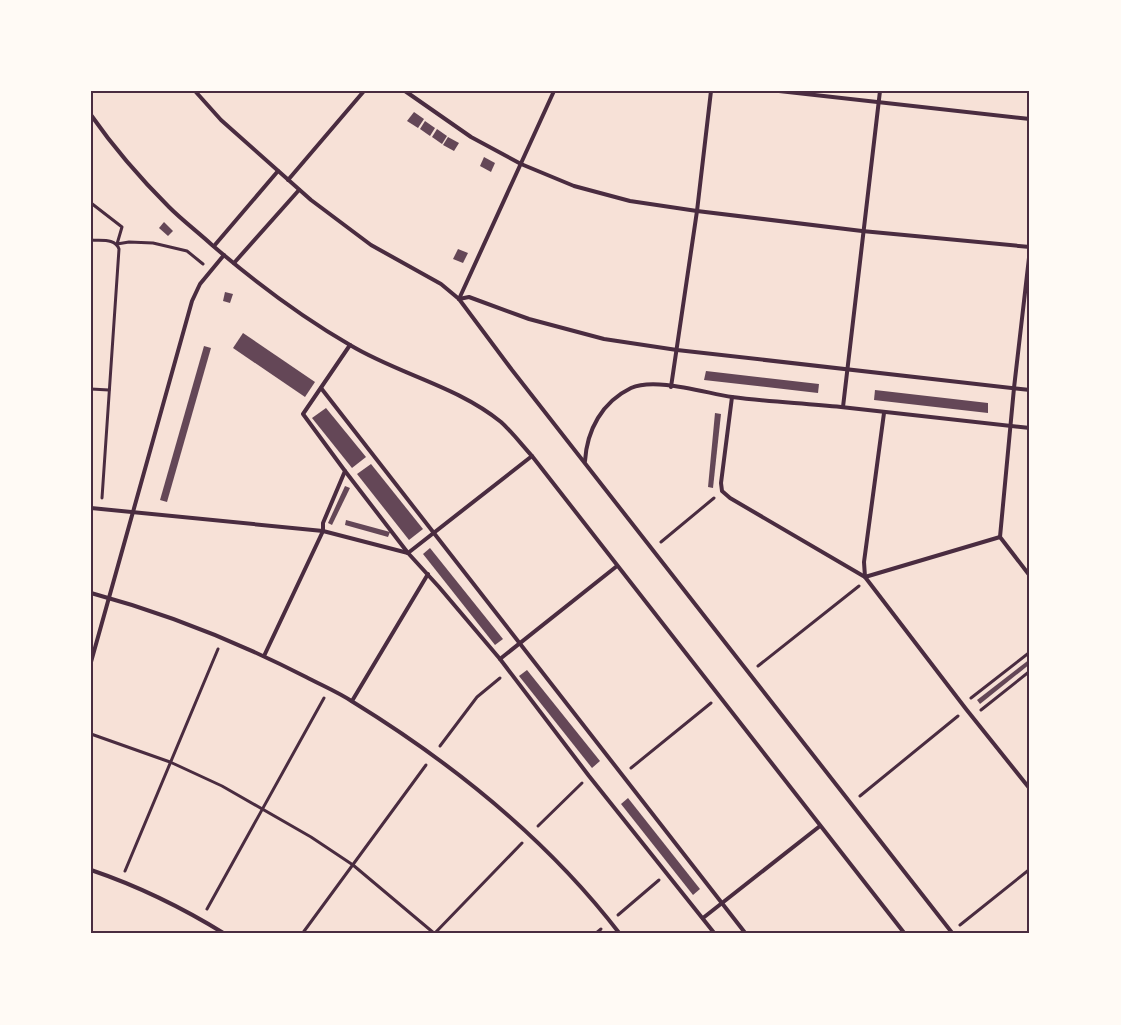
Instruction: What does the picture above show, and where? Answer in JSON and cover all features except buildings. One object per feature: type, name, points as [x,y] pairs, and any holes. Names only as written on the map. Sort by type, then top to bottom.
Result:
[{"type":"lane","points":[[195,91],[221,120],[311,200],[371,245],[441,284],[459,299],[512,370],[953,933]]},
{"type":"lane","points":[[288,180],[364,91]]},
{"type":"lane","points":[[405,91],[471,137],[521,164],[574,186],[620,199],[697,211],[862,231],[1030,248],[1010,426],[1000,537],[1030,576]]},
{"type":"lane","points":[[459,299],[554,91]]},
{"type":"lane","points":[[671,387],[697,211],[711,91]]},
{"type":"lane","points":[[780,91],[1030,119]]},
{"type":"lane","points":[[843,408],[862,231],[880,91]]},
{"type":"lane","points":[[91,115],[131,166],[170,208],[286,305],[350,345],[378,360],[452,393],[477,406],[502,423],[532,456],[905,934]]},
{"type":"lane","points":[[214,246],[278,171]]},
{"type":"lane","points":[[234,263],[299,190]]},
{"type":"lane","points":[[91,662],[192,301],[200,284],[224,255]]},
{"type":"lane","points":[[459,299],[468,297],[529,318],[604,339],[677,350],[1030,390]]},
{"type":"lane","points":[[350,345],[303,414],[408,553],[500,659],[589,776],[715,934]]},
{"type":"lane","points":[[584,462],[588,437],[595,422],[605,408],[616,397],[632,388],[650,384],[732,397],[1030,428]]},
{"type":"lane","points":[[322,388],[746,934]]},
{"type":"lane","points":[[732,397],[720,484],[722,491],[730,498],[866,577],[966,709],[1030,789]]},
{"type":"lane","points":[[866,577],[864,562],[884,413]]},
{"type":"lane","points":[[408,553],[532,456]]},
{"type":"lane","points":[[264,656],[323,531],[323,523],[345,471]]},
{"type":"lane","points":[[91,508],[323,531],[408,553]]},
{"type":"lane","points":[[866,577],[1000,537]]},
{"type":"lane","points":[[500,659],[617,566]]},
{"type":"lane","points":[[352,701],[428,574]]},
{"type":"lane","points":[[91,593],[157,614],[264,656],[352,701],[434,756],[482,794],[529,835],[569,875],[620,934]]},
{"type":"lane","points":[[702,918],[820,826]]},
{"type":"lane","points":[[91,870],[121,880],[201,919],[225,934]]},
{"type":"path","points":[[91,202],[122,227],[117,244],[119,249],[102,509]]},
{"type":"path","points":[[91,240],[114,242],[117,244],[129,242],[152,243],[187,250],[211,271]]},
{"type":"path","points":[[91,389],[109,390]]},
{"type":"path","points":[[652,549],[722,491]]},
{"type":"path","points":[[750,672],[856,589],[866,577]]},
{"type":"path","points":[[121,880],[222,639]]},
{"type":"path","points":[[963,704],[1030,652]]},
{"type":"path","points":[[302,934],[477,696],[508,671]]},
{"type":"path","points":[[973,717],[1030,671]]},
{"type":"path","points":[[201,919],[329,689]]},
{"type":"path","points":[[622,775],[720,696]]},
{"type":"path","points":[[852,803],[966,709]]},
{"type":"path","points":[[91,734],[170,762],[222,786],[263,809],[311,837],[353,865],[435,934],[529,835],[589,776]]},
{"type":"path","points":[[953,933],[1030,870]]},
{"type":"path","points":[[596,934],[667,874]]}]
